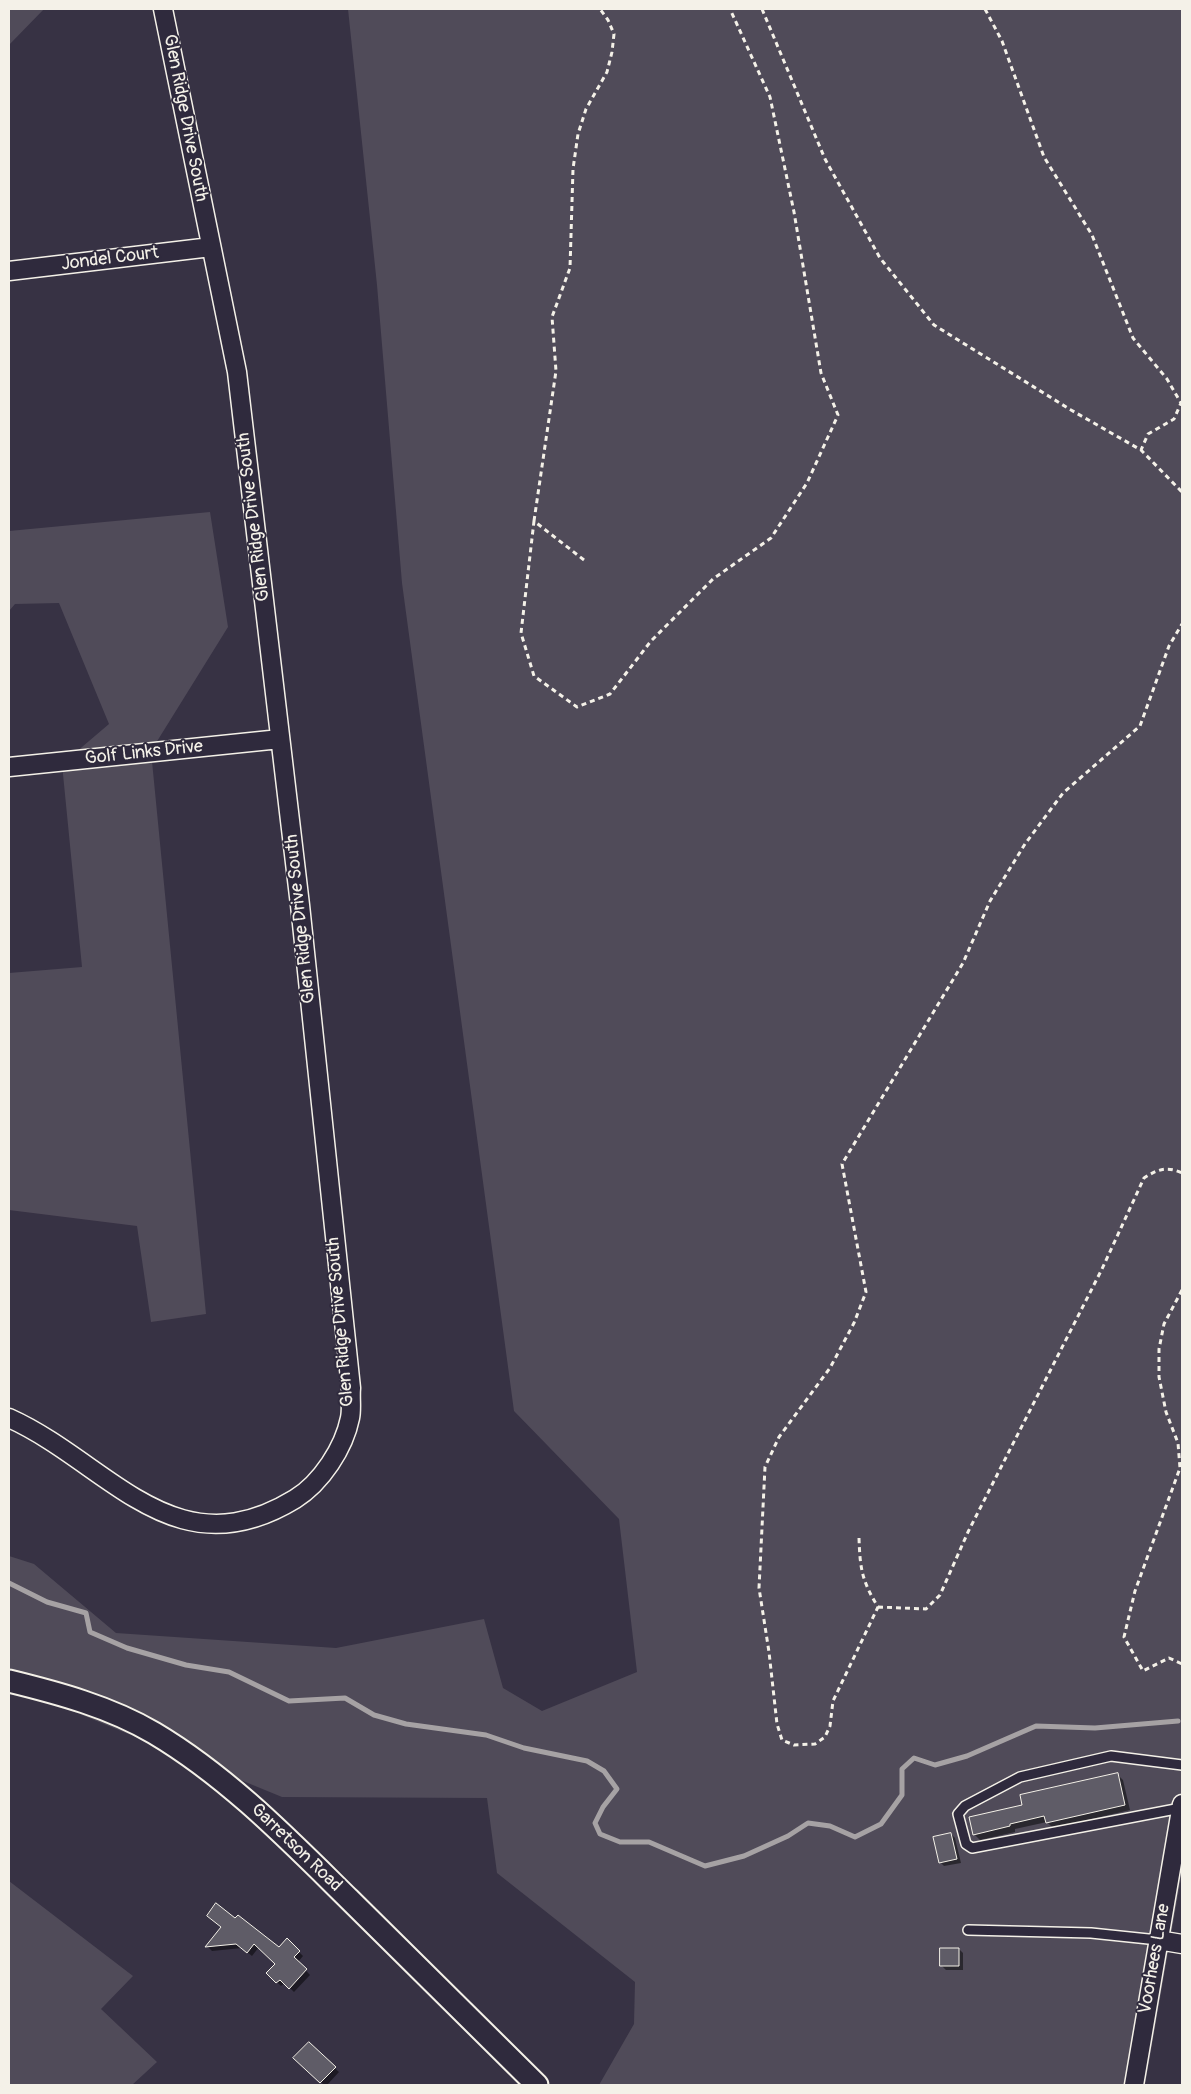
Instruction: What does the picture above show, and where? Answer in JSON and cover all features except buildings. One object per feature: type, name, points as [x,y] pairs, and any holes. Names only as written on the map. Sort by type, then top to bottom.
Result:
[{"type":"street","name":"Glen Ridge Drive South","points":[[9,1418],[63,1449],[151,1508],[180,1519],[205,1524],[235,1522],[253,1517],[288,1503],[302,1494],[319,1477],[340,1446],[350,1418],[351,1388],[300,905],[237,372],[163,9]]},
{"type":"street","name":"Jondel Court","points":[[9,271],[211,247]]},
{"type":"street","name":"Golf Links Drive","points":[[9,767],[280,740]]},
{"type":"street","name":"Garretson Road","points":[[9,1681],[51,1692],[122,1717],[154,1733],[222,1778],[318,1868],[537,2085]]},
{"type":"street","name":"Voorhees Lane","points":[[1134,2085],[1182,1806]]},
{"type":"street","points":[[1158,1940],[1182,1944]]},
{"type":"lane","points":[[1182,1765],[1111,1756],[1020,1777],[964,1806],[958,1814],[966,1844],[972,1848],[1182,1806]]},
{"type":"lane","points":[[968,1930],[1091,1933],[1158,1940]]},
{"type":"path","points":[[600,9],[608,20],[614,34],[612,52],[607,72],[586,109],[578,134],[573,169],[570,268],[552,317],[556,371],[534,521],[521,633],[534,676],[577,707],[610,694],[651,641],[714,579],[770,538],[807,483],[838,415],[821,373],[794,212],[770,97],[730,9]]},
{"type":"path","points":[[762,9],[825,159],[880,258],[934,325],[1071,410],[1141,450],[1182,492]]},
{"type":"path","points":[[985,9],[1002,41],[1044,156],[1092,235],[1134,338],[1167,379],[1182,404],[1174,419],[1148,434],[1141,450]]},
{"type":"path","points":[[534,521],[584,560]]},
{"type":"path","points":[[878,1607],[833,1701],[830,1726],[825,1737],[815,1744],[794,1745],[782,1740],[776,1724],[769,1652],[759,1588],[765,1467],[779,1437],[830,1368],[854,1323],[866,1292],[842,1164],[963,963],[990,901],[1025,844],[1063,793],[1140,726],[1169,646],[1182,624]]},
{"type":"path","points":[[878,1607],[926,1609],[940,1595],[968,1532],[1102,1269],[1144,1178],[1153,1173],[1172,1168],[1182,1173]]},
{"type":"path","points":[[1182,1290],[1164,1324],[1159,1349],[1159,1377],[1166,1412],[1178,1443],[1180,1468],[1136,1590],[1124,1637],[1143,1672],[1169,1658],[1182,1664]]},
{"type":"path","points":[[860,1538],[860,1568],[868,1590],[878,1607]]},
{"type":"shaded area","points":[[9,9],[44,9],[9,45]]},
{"type":"shaded area","points":[[348,9],[1182,9],[1182,1872],[1145,2085],[599,2085],[634,2024],[635,1982],[497,1873],[487,1798],[282,1797],[9,1685],[9,1556],[34,1564],[116,1633],[336,1648],[484,1619],[503,1688],[542,1711],[637,1672],[619,1519],[514,1411],[402,583],[377,285]]},
{"type":"shaded area","points":[[210,512],[228,627],[151,751],[206,1314],[151,1322],[137,1226],[9,1210],[9,973],[82,967],[62,764],[109,724],[59,603],[15,604],[9,611],[9,531]]},
{"type":"shaded area","points":[[9,1881],[133,1976],[101,2009],[157,2062],[132,2085],[9,2085]]},
{"type":"waterway","points":[[9,1583],[47,1602],[86,1613],[90,1632],[127,1648],[186,1665],[229,1672],[289,1701],[345,1698],[374,1715],[406,1724],[486,1735],[524,1748],[587,1761],[604,1771],[617,1789],[603,1807],[595,1823],[600,1834],[620,1842],[649,1842],[705,1866],[744,1856],[788,1836],[808,1823],[830,1826],[855,1837],[881,1824],[902,1795],[902,1769],[914,1758],[935,1765],[967,1756],[1036,1726],[1095,1728],[1178,1721]]}]
